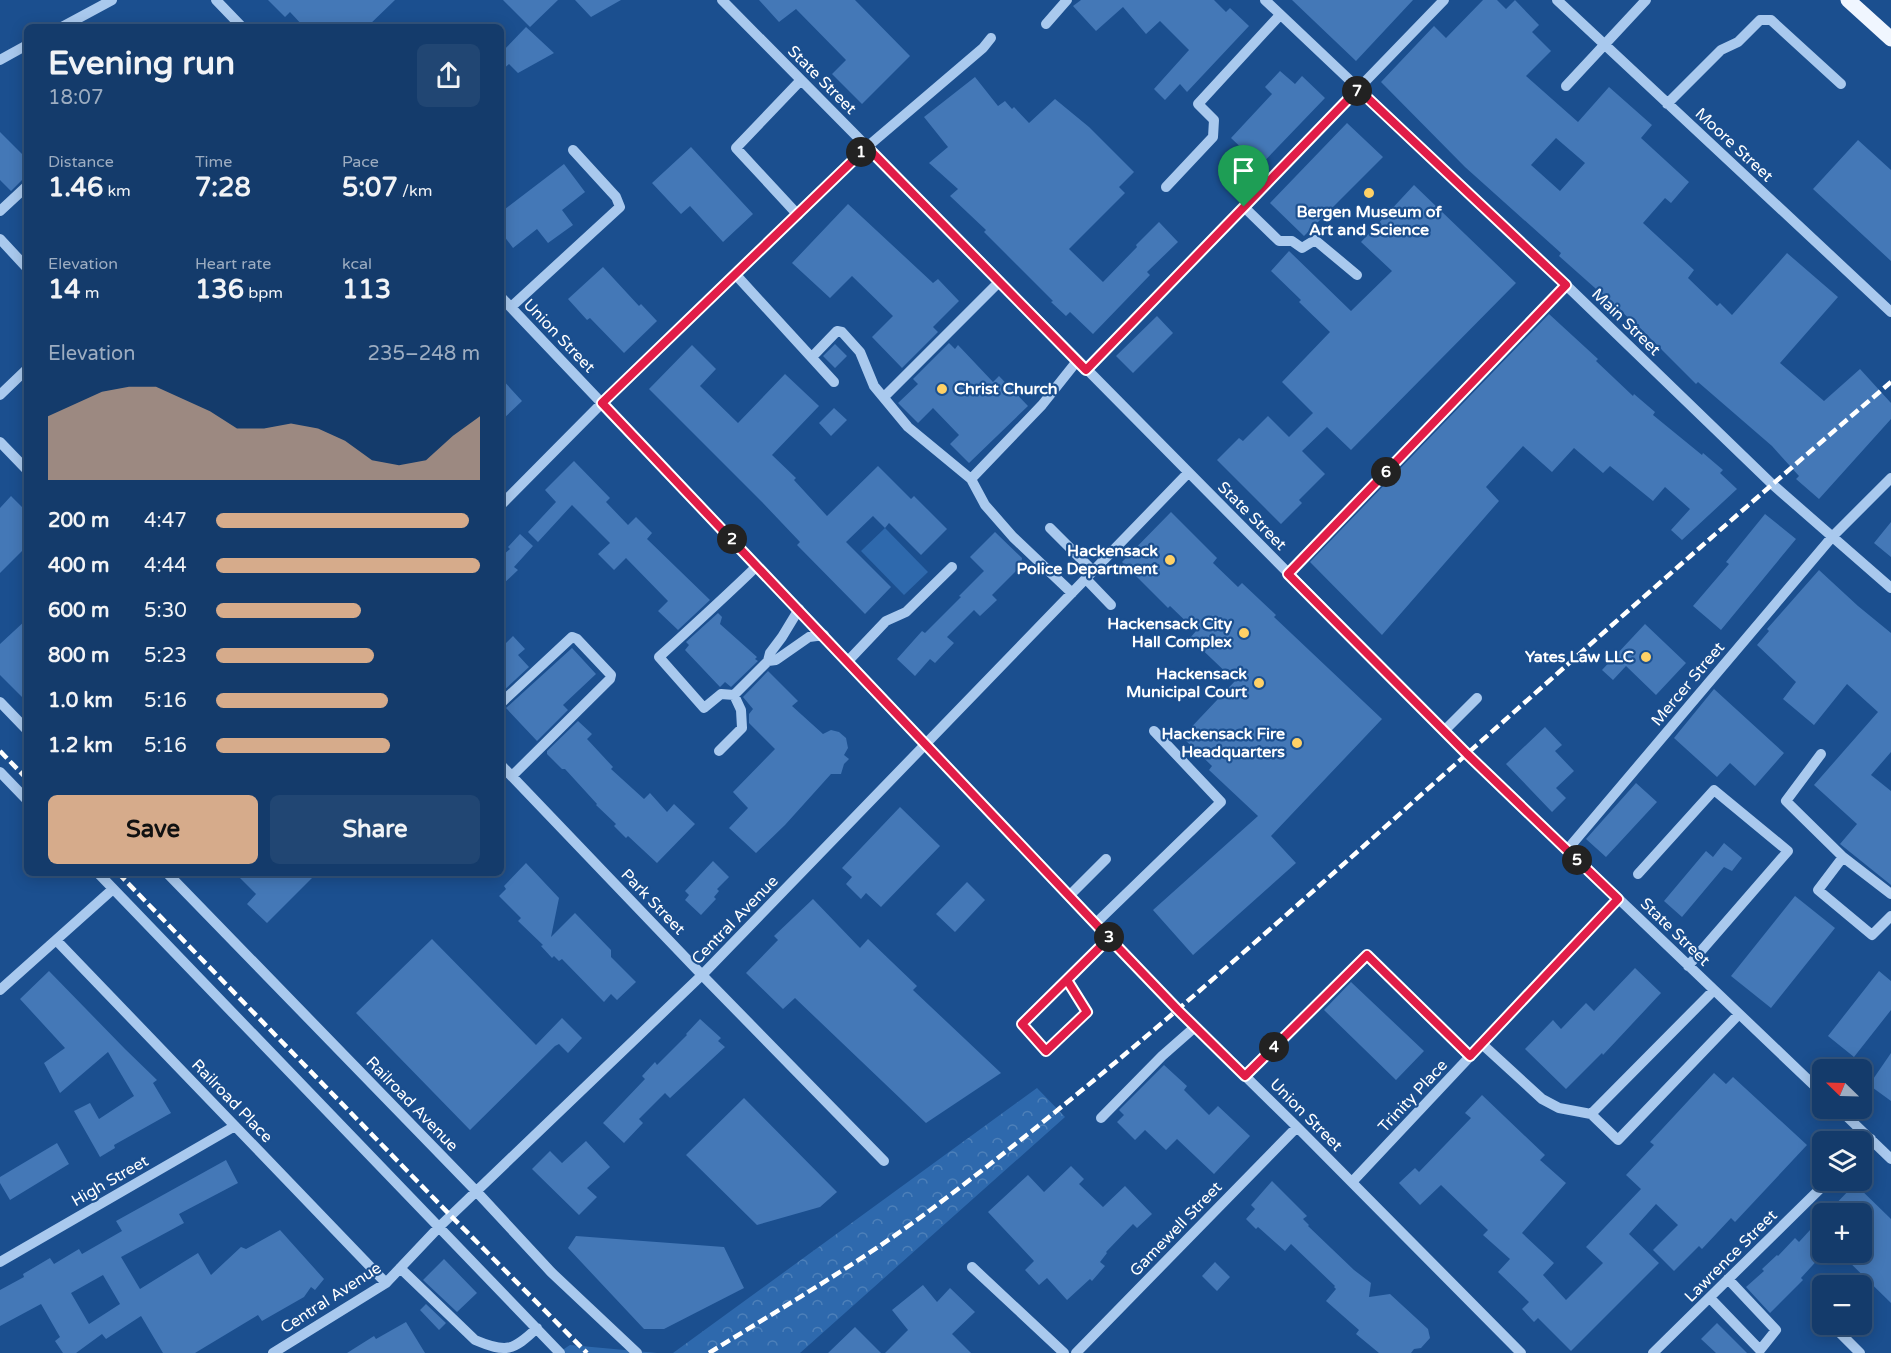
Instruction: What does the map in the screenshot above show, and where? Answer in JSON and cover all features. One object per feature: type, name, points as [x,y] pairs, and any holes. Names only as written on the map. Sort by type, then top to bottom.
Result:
[{"type":"main road","points":[[1848,0],[1891,39]]},
{"type":"street","points":[[68,24],[112,0]]},
{"type":"street","points":[[216,0],[239,24]]},
{"type":"street","name":"State Street","points":[[722,0],[1444,731],[1812,1084]]},
{"type":"street","points":[[1046,24],[1067,0]]},
{"type":"street","name":"Main Street","points":[[1265,0],[1772,484],[1891,588]]},
{"type":"street","points":[[1086,370],[1444,0]]},
{"type":"street","name":"Moore Street","points":[[1557,0],[1891,312]]},
{"type":"street","points":[[1566,86],[1646,0]]},
{"type":"street","points":[[1166,187],[1213,137],[1214,120],[1198,104],[1280,15]]},
{"type":"street","points":[[1667,104],[1721,50],[1738,42],[1760,20],[1771,20],[1841,84]]},
{"type":"street","points":[[504,501],[867,147],[983,48],[991,38]]},
{"type":"street","points":[[0,60],[24,47]]},
{"type":"street","points":[[798,215],[735,148],[801,80]]},
{"type":"street","points":[[511,308],[620,207],[616,197],[573,150]]},
{"type":"street","points":[[0,211],[24,189]]},
{"type":"street","points":[[1244,207],[1279,241],[1292,241],[1302,248],[1315,240],[1357,275]]},
{"type":"street","points":[[0,239],[24,265]]},
{"type":"street","points":[[736,275],[834,382]]},
{"type":"street","points":[[884,397],[999,282]]},
{"type":"street","points":[[1288,574],[1566,285]]},
{"type":"street","name":"Union Street","points":[[504,300],[1109,938],[1521,1353]]},
{"type":"street","points":[[812,357],[837,331],[842,332],[860,352],[874,386],[908,427],[971,479],[985,505],[1013,537],[1072,593]]},
{"type":"street","points":[[971,479],[1042,405],[1077,361]]},
{"type":"street","points":[[0,395],[24,372]]},
{"type":"street","points":[[0,442],[24,467]]},
{"type":"street","name":"Central Avenue","points":[[273,1353],[386,1283],[439,1227],[702,975],[1188,473]]},
{"type":"street","name":"Mercer Street","points":[[1567,850],[1832,537],[1891,478]]},
{"type":"street","points":[[1050,528],[1111,605]]},
{"type":"street","points":[[757,566],[659,657],[704,708],[721,694],[734,695],[768,661],[770,653],[799,609]]},
{"type":"street","points":[[848,661],[886,621],[906,612],[951,567]]},
{"type":"street","points":[[768,661],[776,660],[809,637],[824,635]]},
{"type":"street","points":[[504,700],[572,637],[577,639],[611,675],[512,776]]},
{"type":"street","points":[[720,751],[742,728],[741,710],[734,695]]},
{"type":"street","points":[[1444,731],[1478,698]]},
{"type":"street","points":[[0,702],[24,726]]},
{"type":"street","points":[[1096,923],[1221,802],[1154,731]]},
{"type":"street","points":[[1821,754],[1786,801],[1843,857],[1891,894]]},
{"type":"street","name":"Park Street","points":[[504,768],[884,1161]]},
{"type":"street","points":[[0,772],[24,797]]},
{"type":"street","points":[[1638,874],[1714,790],[1788,851],[1688,966]]},
{"type":"street","points":[[1843,857],[1818,890],[1872,936],[1891,916]]},
{"type":"street","points":[[1070,895],[1106,859]]},
{"type":"street","points":[[101,876],[560,1353]]},
{"type":"street","name":"Railroad Avenue","points":[[170,876],[476,1191],[551,1272],[637,1353]]},
{"type":"street","points":[[0,990],[113,889]]},
{"type":"street","name":"Trinity Place","points":[[1352,1182],[1618,899]]},
{"type":"street","points":[[1067,980],[1087,1012],[1046,1051],[1022,1024],[1109,938]]},
{"type":"street","name":"Railroad Place","points":[[56,940],[386,1283]]},
{"type":"street","points":[[1245,1076],[1367,955],[1470,1056]]},
{"type":"street","points":[[1591,1114],[1714,990]]},
{"type":"street","points":[[1482,1044],[1542,1099],[1559,1108],[1591,1114],[1618,1140],[1739,1014]]},
{"type":"street","points":[[1101,1118],[1162,1056],[1195,1027]]},
{"type":"street","points":[[1849,1119],[1862,1131]]},
{"type":"street","name":"High Street","points":[[0,1262],[235,1126]]},
{"type":"street","name":"Gamewell Street","points":[[1076,1353],[1298,1127]]},
{"type":"street","points":[[1872,1141],[1891,1159]]},
{"type":"street","name":"Lawrence Street","points":[[1653,1353],[1818,1191]]},
{"type":"street","points":[[972,1267],[1064,1353]]},
{"type":"street","points":[[400,1268],[475,1340],[488,1346],[506,1349],[519,1344],[537,1328]]},
{"type":"street","points":[[1710,1298],[1760,1350],[1776,1330],[1728,1279]]},
{"type":"street","points":[[1842,1335],[1860,1353]]},
{"type":"green space","points":[[885,528],[928,572],[904,595],[861,551]]},
{"type":"green space","points":[[1037,1088],[1065,1117],[800,1353],[673,1353]]},
{"type":"green space","points":[[570,1345],[657,1353],[558,1353]]},
{"type":"building","points":[[268,0],[395,0],[370,24],[301,24],[290,12],[285,17]]},
{"type":"building","points":[[503,0],[558,0],[530,27]]},
{"type":"building","points":[[575,0],[621,0],[591,17]]},
{"type":"building","points":[[759,0],[855,0],[910,56],[862,104],[832,74],[846,60],[796,9],[779,22]]},
{"type":"building","points":[[1081,0],[1214,0],[1226,12],[1230,8],[1249,26],[1187,92],[1180,84],[1165,100],[1154,89],[1189,50],[1160,21],[1146,34],[1123,7],[1096,31],[1073,6]]},
{"type":"building","points":[[1292,0],[1413,0],[1356,61]]},
{"type":"building","points":[[1483,0],[1497,0],[1506,9],[1515,0],[1539,25],[1532,32],[1551,51],[1526,76],[1578,122],[1609,87],[1652,125],[1641,138],[1689,182],[1671,203],[1665,198],[1643,223],[1694,270],[1688,278],[1717,306],[1720,303],[1732,315],[1787,253],[1838,297],[1780,363],[1824,401],[1860,369],[1891,403],[1891,419],[1819,499],[1796,479],[1799,476],[1772,446],[1698,382],[1696,384],[1640,328],[1559,256],[1561,253],[1465,167],[1381,82],[1434,26],[1446,38]],"holes":[[[1556,138],[1585,163],[1560,191],[1531,165]]]},
{"type":"building","points":[[526,27],[554,53],[518,73],[509,64],[504,68],[504,50]]},
{"type":"building","points":[[1280,71],[1295,84],[1302,76],[1325,98],[1255,171],[1244,160],[1249,155],[1231,138],[1272,94],[1265,87]]},
{"type":"building","points":[[975,77],[998,106],[1005,101],[1029,123],[1055,99],[1089,127],[1134,172],[1119,187],[1125,193],[1069,249],[1103,282],[1159,222],[1178,242],[1147,272],[1150,275],[1093,334],[1070,312],[1066,316],[1051,302],[1053,301],[984,232],[986,230],[950,196],[958,189],[929,163],[948,147],[924,117]]},
{"type":"building","points":[[1347,123],[1383,157],[1304,236],[1270,203]]},
{"type":"building","points":[[0,132],[24,156],[24,180],[11,191],[0,180]]},
{"type":"building","points":[[1858,140],[1891,170],[1891,261],[1813,189]]},
{"type":"building","points":[[691,147],[753,214],[723,242],[690,206],[681,214],[652,183]]},
{"type":"building","points":[[564,164],[585,192],[562,210],[573,225],[548,243],[537,229],[513,248],[504,236],[504,210]]},
{"type":"building","points":[[1414,185],[1516,283],[1351,450],[1327,427],[1302,451],[1325,474],[1299,500],[1302,503],[1281,524],[1217,460],[1239,438],[1243,441],[1268,416],[1289,437],[1313,413],[1282,382],[1330,332],[1271,271],[1289,251],[1351,311],[1392,271],[1361,242]]},
{"type":"building","points":[[848,204],[933,283],[938,279],[959,301],[933,327],[938,332],[902,368],[872,337],[893,316],[852,276],[830,298],[792,263]]},
{"type":"building","points":[[603,267],[639,306],[641,304],[657,321],[624,353],[590,318],[587,320],[568,299]]},
{"type":"building","points":[[1549,314],[1598,359],[1596,361],[1633,396],[1634,394],[1655,412],[1653,415],[1723,470],[1720,473],[1737,489],[1682,540],[1671,530],[1690,509],[1665,487],[1653,501],[1610,466],[1603,473],[1574,448],[1552,472],[1523,446],[1486,487],[1499,501],[1382,635],[1310,562]]},
{"type":"building","points":[[1157,316],[1173,333],[1133,373],[1116,356]]},
{"type":"building","points":[[949,343],[955,349],[958,345],[993,382],[999,376],[1028,406],[969,463],[950,444],[959,435],[933,408],[918,423],[898,403],[918,384],[913,379]]},
{"type":"building","points":[[835,344],[847,356],[835,368],[823,356]]},
{"type":"building","points":[[692,345],[716,369],[700,386],[738,423],[785,374],[819,406],[772,455],[796,478],[794,480],[827,516],[878,466],[911,499],[914,496],[947,529],[921,555],[889,523],[885,528],[873,516],[846,542],[891,587],[865,614],[797,545],[800,542],[762,502],[649,389]]},
{"type":"building","points":[[504,381],[522,401],[504,418]]},
{"type":"building","points":[[834,408],[847,420],[831,436],[819,423]]},
{"type":"building","points":[[574,461],[610,498],[606,502],[628,525],[636,517],[652,533],[647,539],[710,600],[678,630],[658,611],[668,601],[626,558],[614,570],[598,554],[610,543],[572,505],[538,542],[528,532],[556,502],[545,490]]},
{"type":"building","points":[[11,496],[24,509],[24,549],[0,573],[0,508]]},
{"type":"building","points":[[1171,512],[1217,558],[1213,563],[1238,587],[1242,583],[1276,615],[1274,617],[1382,719],[1271,836],[1296,863],[1193,955],[1153,910],[1258,816],[1209,770],[1212,766],[1182,737],[1235,681],[1190,638],[1196,631],[1170,606],[1168,608],[1122,562]]},
{"type":"building","points":[[1765,514],[1796,539],[1721,630],[1693,606],[1729,564],[1726,562]]},
{"type":"building","points":[[1891,522],[1891,557],[1874,543]]},
{"type":"building","points":[[995,532],[1022,558],[1021,566],[992,595],[997,600],[980,616],[974,610],[947,637],[954,643],[935,663],[930,659],[915,676],[897,659],[922,631],[925,633],[961,597],[959,596],[984,571],[970,557]]},
{"type":"building","points":[[520,534],[533,546],[514,567],[518,570],[504,583],[504,554],[510,549],[508,547]]},
{"type":"building","points":[[1819,570],[1891,633],[1891,752],[1871,775],[1891,791],[1891,885],[1840,844],[1857,824],[1814,785],[1878,712],[1847,684],[1814,725],[1783,699],[1796,682],[1757,645],[1769,631],[1767,629]]},
{"type":"building","points":[[718,613],[722,617],[720,624],[757,657],[755,659],[758,661],[731,687],[725,682],[720,687],[685,650],[689,645],[686,642]]},
{"type":"building","points":[[24,622],[24,699],[0,675],[0,644]]},
{"type":"building","points":[[1645,624],[1686,663],[1656,695],[1626,666],[1613,680],[1602,670]]},
{"type":"building","points":[[513,636],[525,649],[518,655],[529,667],[504,690],[504,645]]},
{"type":"building","points":[[572,648],[596,674],[563,705],[568,710],[537,741],[506,708]]},
{"type":"building","points":[[768,671],[798,701],[792,706],[823,734],[831,730],[839,732],[846,738],[848,748],[844,755],[849,759],[844,764],[841,774],[831,774],[756,853],[729,828],[748,808],[733,792],[775,749],[749,723],[749,714],[753,709],[743,697]]},
{"type":"building","points":[[1714,689],[1784,753],[1755,786],[1730,763],[1717,777],[1674,738]]},
{"type":"building","points":[[578,721],[592,734],[587,739],[613,767],[611,769],[644,799],[650,793],[667,812],[674,804],[695,824],[657,863],[628,836],[626,838],[565,769],[562,769],[547,754],[547,751]]},
{"type":"building","points":[[1545,727],[1562,745],[1555,751],[1574,771],[1556,788],[1566,798],[1552,812],[1506,764]]},
{"type":"building","points":[[1636,783],[1657,802],[1606,857],[1586,839]]},
{"type":"building","points":[[900,807],[940,846],[881,907],[866,893],[861,899],[846,884],[852,877],[842,868]]},
{"type":"building","points":[[1724,843],[1742,858],[1732,871],[1724,867],[1682,917],[1664,901],[1706,851],[1713,857]]},
{"type":"building","points":[[713,861],[729,877],[717,889],[719,891],[714,897],[716,899],[701,915],[685,900],[689,895],[685,891]]},
{"type":"building","points":[[526,863],[559,898],[551,937],[575,913],[611,950],[611,957],[636,982],[617,1000],[611,994],[604,1002],[562,959],[559,961],[554,956],[552,958],[541,946],[543,945],[518,921],[521,918],[499,896],[506,889],[504,886]]},
{"type":"building","points":[[238,876],[314,876],[267,923],[247,904],[256,894]]},
{"type":"building","points":[[967,882],[985,900],[955,932],[936,914]]},
{"type":"building","points":[[1795,896],[1835,928],[1771,1008],[1731,976]]},
{"type":"building","points":[[813,899],[860,948],[868,939],[917,986],[913,990],[1001,1073],[926,1123],[795,998],[783,1009],[746,973],[778,940],[774,936]]},
{"type":"building","points":[[432,939],[536,1045],[562,1018],[582,1038],[568,1053],[559,1044],[555,1046],[470,1130],[356,1013]]},
{"type":"building","points":[[1635,968],[1661,993],[1603,1055],[1602,1053],[1566,1089],[1525,1049],[1553,1020],[1561,1029],[1586,1003],[1594,1011]]},
{"type":"building","points":[[49,971],[157,1080],[153,1083],[171,1113],[114,1145],[115,1148],[100,1157],[74,1111],[90,1103],[99,1119],[134,1096],[108,1052],[60,1093],[44,1063],[65,1048],[20,999]]},
{"type":"building","points":[[1879,971],[1891,981],[1891,1010],[1854,1057],[1828,1036]]},
{"type":"building","points":[[1351,982],[1424,1051],[1396,1080],[1324,1010]]},
{"type":"building","points":[[700,1019],[721,1038],[718,1041],[725,1047],[670,1098],[665,1093],[639,1119],[643,1123],[624,1143],[603,1123],[645,1079],[642,1076],[655,1062],[657,1065]]},
{"type":"building","points":[[1891,1053],[1891,1101],[1872,1087],[1872,1081]]},
{"type":"building","points":[[1164,1065],[1187,1086],[1184,1090],[1209,1115],[1218,1106],[1250,1136],[1214,1174],[1177,1139],[1166,1150],[1145,1130],[1135,1140],[1117,1122],[1124,1115],[1119,1110]]},
{"type":"building","points":[[1714,1073],[1726,1084],[1733,1077],[1807,1145],[1735,1222],[1731,1218],[1702,1249],[1699,1246],[1674,1271],[1653,1250],[1678,1225],[1656,1204],[1629,1234],[1659,1263],[1571,1351],[1538,1318],[1534,1322],[1522,1309],[1529,1302],[1498,1272],[1510,1259],[1483,1235],[1488,1230],[1441,1185],[1420,1205],[1399,1183],[1415,1168],[1419,1172],[1471,1118],[1465,1113],[1482,1095],[1545,1155],[1540,1160],[1566,1183],[1522,1233],[1554,1263],[1543,1275],[1566,1300],[1603,1263],[1586,1247],[1641,1189],[1626,1175],[1654,1145],[1650,1142]]},
{"type":"building","points":[[744,1098],[837,1192],[820,1207],[757,1225],[686,1155]]},
{"type":"building","points":[[586,1141],[610,1167],[587,1188],[597,1197],[579,1215],[532,1169],[550,1151],[562,1163]]},
{"type":"building","points":[[57,1143],[69,1164],[10,1200],[0,1183],[0,1177]]},
{"type":"building","points":[[226,1160],[238,1183],[179,1214],[184,1223],[121,1257],[140,1289],[198,1253],[211,1275],[241,1247],[246,1249],[280,1230],[324,1279],[315,1290],[311,1287],[304,1297],[262,1321],[258,1315],[195,1353],[163,1353],[141,1316],[106,1339],[102,1334],[76,1353],[63,1353],[55,1341],[60,1337],[41,1304],[0,1326],[0,1290],[24,1277],[23,1274],[50,1258],[54,1264],[79,1249],[82,1254],[122,1231],[116,1221]],"holes":[[[103,1275],[120,1304],[89,1324],[71,1293]]]},
{"type":"building","points":[[1071,1166],[1084,1179],[1079,1184],[1103,1207],[1125,1186],[1152,1214],[1137,1228],[1133,1224],[1106,1252],[1100,1262],[1105,1266],[1092,1281],[1090,1279],[1067,1300],[1047,1278],[1039,1285],[1025,1270],[1034,1261],[988,1212],[1028,1175],[1044,1192]]},
{"type":"building","points":[[1272,1181],[1307,1216],[1303,1219],[1308,1226],[1371,1283],[1369,1297],[1390,1294],[1428,1329],[1430,1338],[1421,1348],[1414,1349],[1411,1353],[1379,1353],[1356,1334],[1359,1330],[1326,1301],[1336,1289],[1335,1286],[1291,1244],[1285,1251],[1246,1219],[1255,1209],[1251,1205]]},
{"type":"building","points":[[1848,1191],[1862,1191],[1891,1219],[1891,1303],[1872,1284],[1872,1275],[1862,1275],[1850,1263],[1872,1263],[1872,1203],[1837,1203]]},
{"type":"building","points":[[1812,1228],[1812,1263],[1815,1263],[1801,1278],[1803,1280],[1770,1313],[1746,1287],[1795,1238],[1799,1242]]},
{"type":"building","points":[[576,1236],[724,1247],[744,1288],[664,1329],[644,1329],[568,1248]]},
{"type":"building","points":[[444,1259],[477,1293],[457,1312],[423,1280]]},
{"type":"building","points":[[1215,1262],[1230,1277],[1217,1291],[1202,1276]]},
{"type":"building","points":[[923,1285],[937,1302],[950,1288],[975,1312],[952,1334],[971,1353],[885,1353],[908,1330],[892,1310]]},
{"type":"building","points":[[426,1304],[446,1323],[439,1330],[420,1310]]},
{"type":"building","points":[[406,1322],[425,1353],[347,1353],[374,1336],[376,1339]]},
{"type":"building","points":[[1717,1323],[1747,1353],[1716,1353],[1701,1339]]},
{"type":"building","points":[[855,1327],[881,1353],[828,1353]]},
{"type":"railway","points":[[709,1353],[876,1249],[929,1211],[1060,1108],[1252,945],[1664,579],[1891,382]]},
{"type":"railway","points":[[0,751],[24,776]]},
{"type":"railway","points":[[121,876],[587,1353]]},
{"type":"place","name":"Bergen Museum of Art and Science","points":[[1369,193]]},
{"type":"place","name":"Christ Church","points":[[942,389]]},
{"type":"place","name":"Hackensack Police Department","points":[[1170,560]]},
{"type":"place","name":"Hackensack City Hall Complex","points":[[1244,633]]},
{"type":"place","name":"Yates Law LLC","points":[[1646,657]]},
{"type":"place","name":"Hackensack Municipal Court","points":[[1259,683]]},
{"type":"place","name":"Hackensack Fire Headquarters","points":[[1297,743]]},
{"type":"route","points":[[1244,207],[1086,370],[867,147],[602,403],[1109,938],[1067,980],[1087,1012],[1046,1051],[1022,1024],[1109,938],[1245,1076],[1367,955],[1470,1056],[1618,899],[1467,754],[1288,574],[1566,285],[1358,89],[1244,207]]}]
